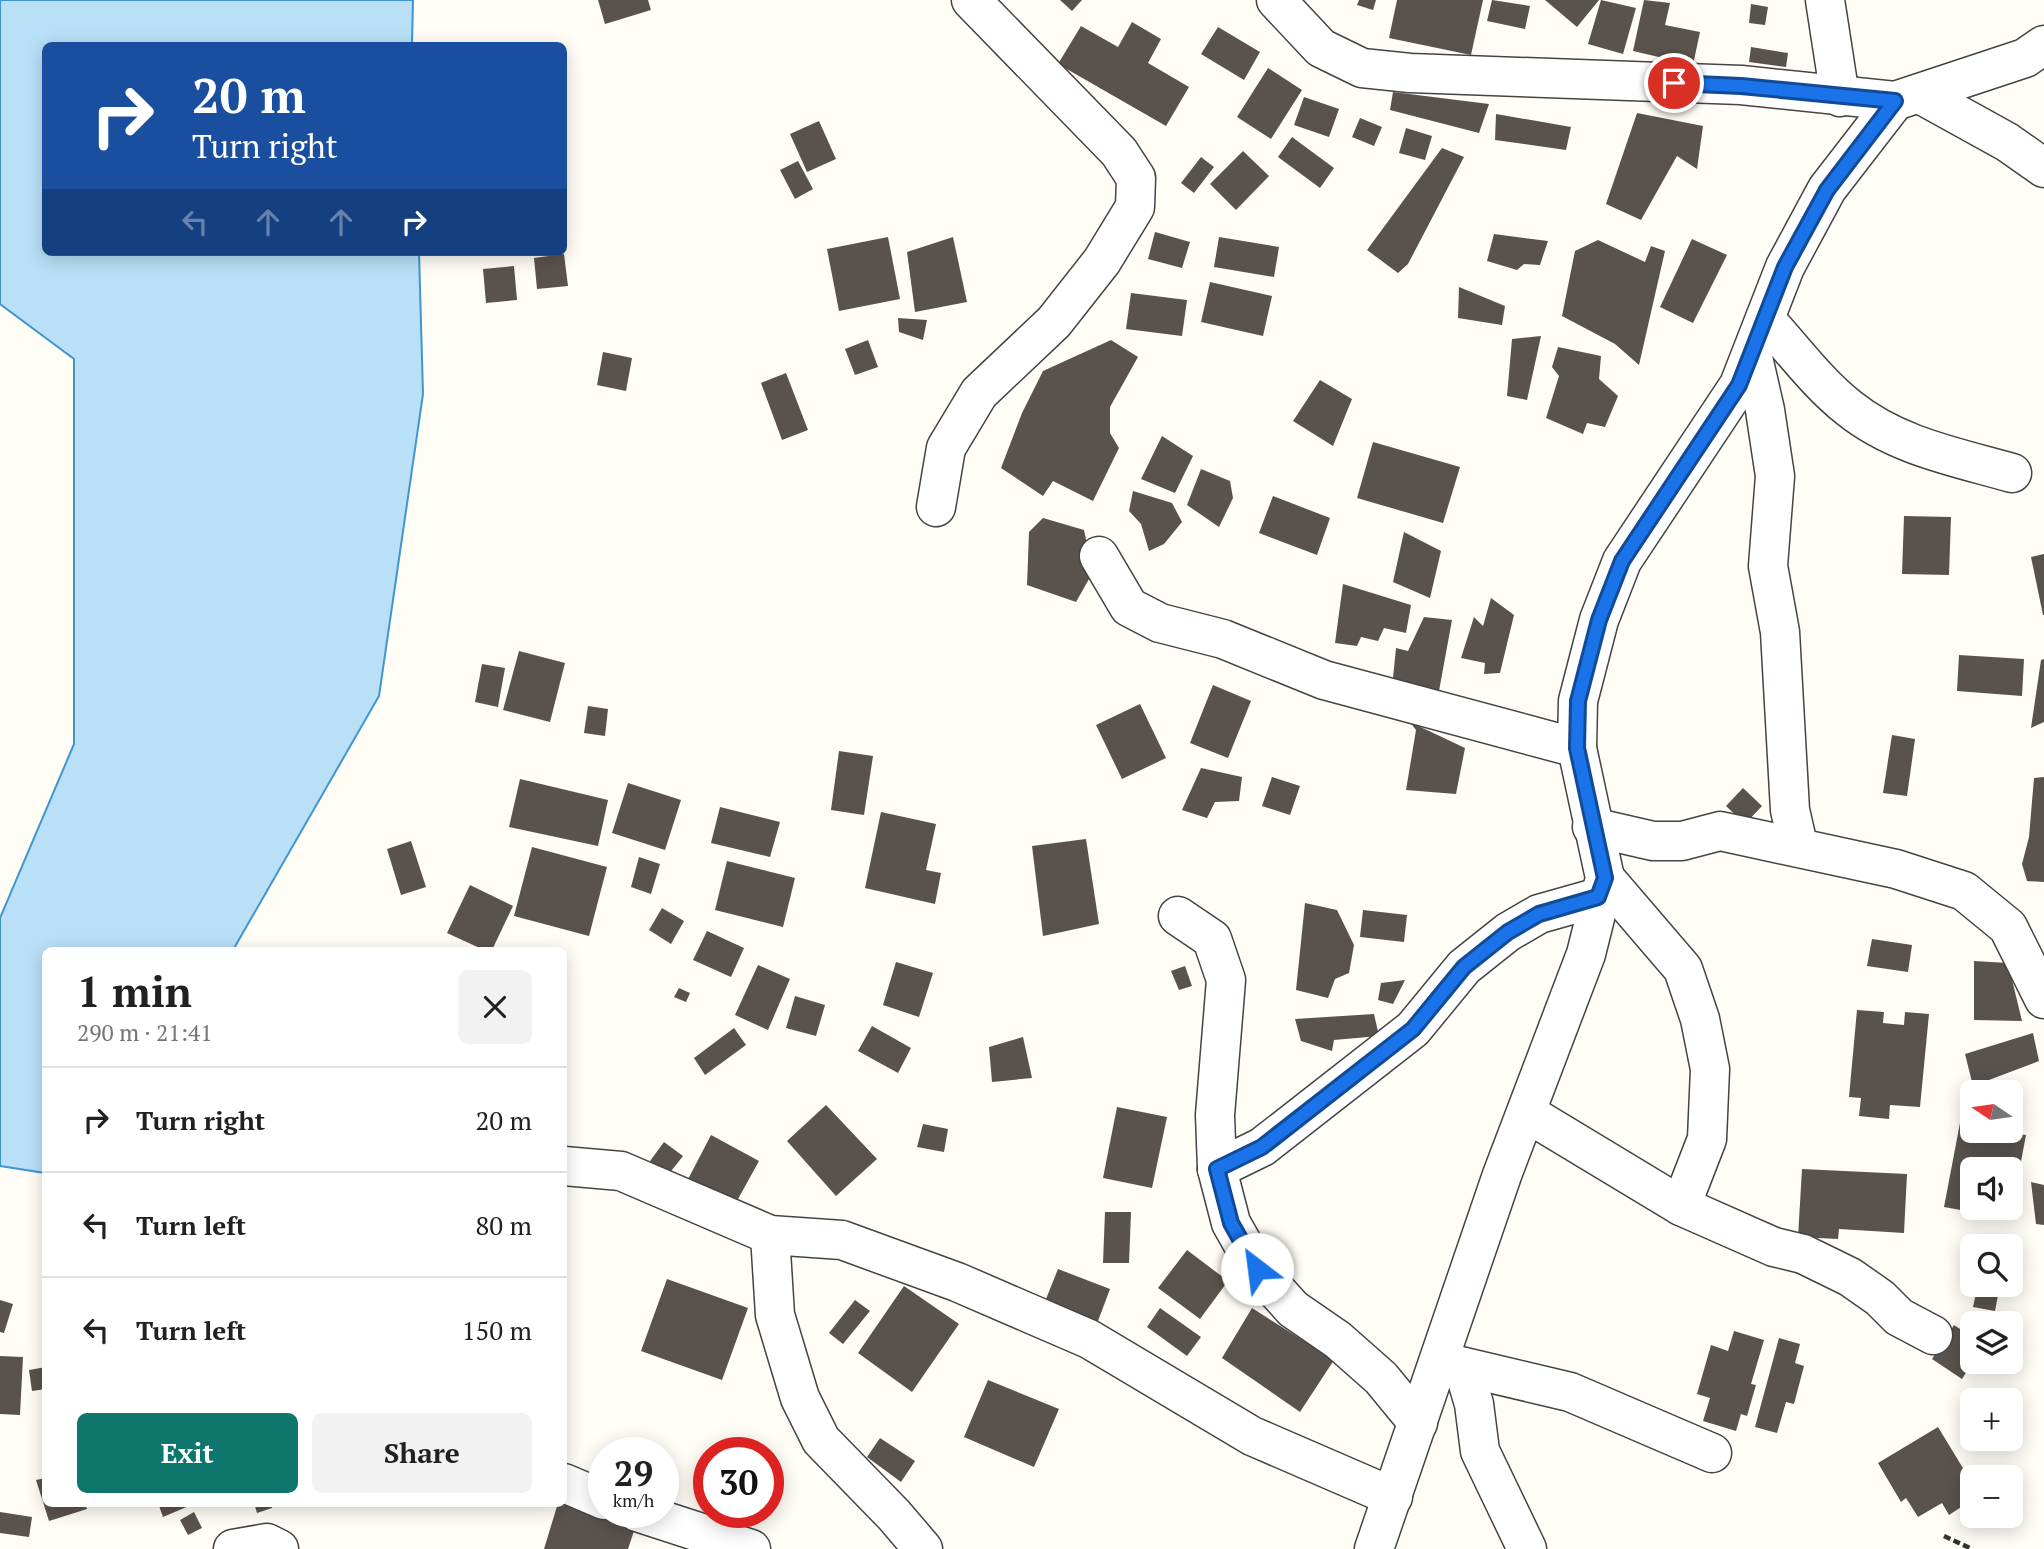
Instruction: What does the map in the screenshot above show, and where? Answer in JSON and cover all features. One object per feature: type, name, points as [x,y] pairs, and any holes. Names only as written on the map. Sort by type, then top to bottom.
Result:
[{"type":"street","points":[[936,507],[946,447],[979,393],[1054,322],[1102,261],[1136,207],[1136,178],[1119,152],[971,0]]},
{"type":"street","points":[[1276,0],[1321,48],[1362,68],[1410,73],[1741,86],[1840,97],[1908,98],[2026,141],[2044,169]]},
{"type":"street","points":[[1825,0],[1840,97]]},
{"type":"street","points":[[1374,1549],[1418,1423],[1451,1364],[1502,1175],[1586,954],[1602,888],[1577,748],[1578,701],[1599,620],[1622,561],[1739,385],[1785,267],[1827,190],[1908,98],[2025,58],[2044,45]]},
{"type":"street","points":[[1758,336],[1849,408],[1886,432],[1915,446],[2012,473]]},
{"type":"street","points":[[1758,336],[1775,476],[1768,566],[1780,632],[1790,810],[1798,845]]},
{"type":"street","points":[[1099,556],[1129,607],[1160,623],[1223,639],[1324,680],[1577,748]]},
{"type":"street","points":[[1592,827],[1653,841],[1682,841],[1720,831],[1798,845],[1896,869],[1964,891],[2008,927],[2044,999]]},
{"type":"street","points":[[1217,1169],[1262,1147],[1413,1029],[1464,967],[1508,932],[1539,914],[1602,888]]},
{"type":"street","points":[[1602,888],[1683,969],[1700,1019],[1710,1069],[1706,1139],[1681,1206]]},
{"type":"street","points":[[1178,916],[1212,939],[1226,980],[1215,1115],[1217,1169],[1231,1223],[1257,1269],[1293,1309],[1338,1340],[1381,1378],[1418,1423]]},
{"type":"street","points":[[1527,1113],[1681,1206],[1774,1247],[1803,1254],[1850,1277],[1880,1298],[1899,1317],[1933,1335]]},
{"type":"street","points":[[567,1166],[621,1171],[770,1235],[842,1240],[957,1282],[1089,1339],[1252,1436],[1393,1497]]},
{"type":"street","points":[[770,1235],[775,1315],[800,1398],[821,1440],[923,1549]]},
{"type":"street","points":[[1451,1364],[1570,1392],[1712,1454]]},
{"type":"street","points":[[1451,1364],[1474,1404],[1480,1451],[1527,1549]]},
{"type":"street","points":[[567,1484],[588,1493]]},
{"type":"street","points":[[679,1526],[751,1549]]},
{"type":"street","points":[[233,1549],[267,1543],[279,1549]]},
{"type":"path","points":[[1944,1536],[1972,1549]]},
{"type":"water","points":[[0,0],[413,0],[412,42],[42,42],[42,256],[419,256],[423,394],[379,696],[235,947],[42,947],[42,1173],[0,1166],[0,918],[74,744],[74,359],[0,304]]},
{"type":"building","points":[[598,0],[648,0],[651,10],[605,24]]},
{"type":"building","points":[[1060,0],[1082,0],[1072,11]]},
{"type":"building","points":[[1359,0],[1376,0],[1373,10],[1357,5]]},
{"type":"building","points":[[1397,0],[1483,0],[1471,55],[1389,38]]},
{"type":"building","points":[[1492,0],[1530,6],[1525,29],[1487,21]]},
{"type":"building","points":[[1545,0],[1599,0],[1577,27]]},
{"type":"building","points":[[1601,0],[1636,8],[1623,54],[1588,44]]},
{"type":"building","points":[[1644,0],[1670,3],[1665,25],[1700,32],[1693,65],[1633,51]]},
{"type":"building","points":[[1751,4],[1768,7],[1765,25],[1749,23]]},
{"type":"building","points":[[1132,22],[1161,39],[1148,63],[1189,87],[1166,126],[1058,64],[1081,26],[1118,47]]},
{"type":"building","points":[[1218,27],[1260,52],[1244,80],[1201,54]]},
{"type":"building","points":[[1751,47],[1788,53],[1786,67],[1749,62]]},
{"type":"building","points":[[1268,68],[1302,90],[1271,139],[1237,117]]},
{"type":"building","points":[[1393,92],[1489,104],[1479,133],[1390,110]]},
{"type":"building","points":[[1304,97],[1339,109],[1329,137],[1294,125]]},
{"type":"building","points":[[1637,113],[1703,126],[1697,169],[1677,156],[1641,220],[1606,204]]},
{"type":"building","points":[[1496,114],[1571,127],[1566,150],[1495,140]]},
{"type":"building","points":[[1360,118],[1382,127],[1374,146],[1352,137]]},
{"type":"building","points":[[819,121],[836,159],[807,172],[790,134]]},
{"type":"building","points":[[1406,128],[1432,136],[1425,160],[1399,153]]},
{"type":"building","points":[[1292,137],[1334,168],[1320,188],[1278,157]]},
{"type":"building","points":[[1442,148],[1464,157],[1408,264],[1398,273],[1367,250]]},
{"type":"building","points":[[1243,151],[1269,176],[1236,210],[1210,184]]},
{"type":"building","points":[[1201,157],[1214,167],[1194,193],[1181,183]]},
{"type":"building","points":[[798,161],[813,189],[795,199],[780,170]]},
{"type":"building","points":[[1155,232],[1190,242],[1182,268],[1148,259]]},
{"type":"building","points":[[1494,234],[1548,241],[1540,265],[1524,264],[1517,270],[1487,261]]},
{"type":"building","points":[[888,237],[900,299],[839,311],[827,249]]},
{"type":"building","points":[[953,237],[967,302],[915,312],[907,252]]},
{"type":"building","points":[[1219,237],[1279,247],[1274,277],[1214,267]]},
{"type":"building","points":[[1692,239],[1727,255],[1693,323],[1660,307]]},
{"type":"building","points":[[1598,240],[1645,262],[1651,246],[1665,251],[1639,365],[1615,344],[1562,316],[1575,251]]},
{"type":"building","points":[[564,256],[568,286],[537,289],[534,258]]},
{"type":"building","points":[[514,266],[517,300],[486,303],[483,269]]},
{"type":"building","points":[[1210,282],[1272,296],[1263,336],[1201,322]]},
{"type":"building","points":[[1459,287],[1505,306],[1502,325],[1458,318]]},
{"type":"building","points":[[1131,293],[1187,300],[1182,336],[1126,329]]},
{"type":"building","points":[[898,318],[927,320],[923,340],[899,332]]},
{"type":"building","points":[[1541,336],[1527,400],[1507,396],[1512,339]]},
{"type":"building","points":[[868,340],[878,367],[855,375],[845,349]]},
{"type":"building","points":[[1111,340],[1138,357],[1110,407],[1110,433],[1119,448],[1093,501],[1053,481],[1043,496],[1001,468],[1022,413],[1043,371]]},
{"type":"building","points":[[1558,347],[1601,356],[1599,379],[1618,396],[1605,427],[1587,423],[1583,434],[1546,418],[1559,376],[1552,367]]},
{"type":"building","points":[[603,352],[632,358],[626,391],[597,385]]},
{"type":"building","points":[[786,373],[808,430],[782,440],[761,383]]},
{"type":"building","points":[[1320,380],[1352,399],[1333,446],[1293,421]]},
{"type":"building","points":[[1162,436],[1193,456],[1175,493],[1141,479]]},
{"type":"building","points":[[1373,442],[1460,467],[1443,523],[1357,498]]},
{"type":"building","points":[[1201,469],[1230,481],[1233,498],[1219,527],[1187,505]]},
{"type":"building","points":[[1133,491],[1172,503],[1182,522],[1164,544],[1149,551],[1141,524],[1129,511]]},
{"type":"building","points":[[1273,496],[1330,518],[1317,555],[1259,533]]},
{"type":"building","points":[[1904,516],[1951,517],[1949,575],[1902,574]]},
{"type":"building","points":[[1043,518],[1084,530],[1093,572],[1076,602],[1027,585],[1029,532]]},
{"type":"building","points":[[1404,532],[1441,551],[1430,598],[1393,582]]},
{"type":"building","points":[[2044,554],[2044,615],[2043,615],[2031,557]]},
{"type":"building","points":[[1343,584],[1411,605],[1406,633],[1384,628],[1378,641],[1361,637],[1357,646],[1335,643]]},
{"type":"building","points":[[1491,598],[1514,615],[1500,673],[1484,674],[1485,663],[1461,658],[1474,617],[1483,626]]},
{"type":"building","points":[[1424,617],[1452,620],[1439,691],[1393,678],[1396,648],[1408,651]]},
{"type":"building","points":[[519,651],[565,663],[550,722],[503,710]]},
{"type":"building","points":[[1959,655],[2024,659],[2022,696],[1957,691]]},
{"type":"building","points":[[2044,659],[2044,722],[2031,728],[2041,660]]},
{"type":"building","points":[[482,664],[505,668],[498,707],[475,702]]},
{"type":"building","points":[[1213,685],[1251,701],[1228,758],[1190,743]]},
{"type":"building","points":[[1140,704],[1166,758],[1122,779],[1096,725]]},
{"type":"building","points":[[588,706],[608,709],[605,736],[584,733]]},
{"type":"building","points":[[1410,722],[1465,748],[1456,794],[1406,790],[1416,730]]},
{"type":"building","points":[[1892,735],[1915,739],[1907,796],[1883,793]]},
{"type":"building","points":[[839,751],[873,756],[864,815],[831,810]]},
{"type":"building","points":[[1201,768],[1242,777],[1239,801],[1215,802],[1207,818],[1182,810]]},
{"type":"building","points":[[1272,777],[1300,786],[1290,815],[1262,806]]},
{"type":"building","points":[[2044,777],[2044,882],[2027,881],[2022,864],[2029,837],[2034,778]]},
{"type":"building","points":[[520,779],[608,800],[598,846],[509,827]]},
{"type":"building","points":[[628,783],[681,800],[665,850],[612,833]]},
{"type":"building","points":[[1743,788],[1762,806],[1745,824],[1726,806]]},
{"type":"building","points":[[720,807],[780,822],[770,857],[711,843]]},
{"type":"building","points":[[881,812],[936,824],[926,870],[941,873],[935,904],[865,888]]},
{"type":"building","points":[[1086,839],[1099,924],[1043,936],[1032,846]]},
{"type":"building","points":[[411,841],[426,887],[401,895],[387,849]]},
{"type":"building","points":[[532,847],[607,867],[589,936],[514,916]]},
{"type":"building","points":[[639,857],[660,864],[651,894],[631,887]]},
{"type":"building","points":[[727,861],[795,878],[783,927],[715,910]]},
{"type":"building","points":[[470,885],[513,906],[493,947],[477,947],[447,933]]},
{"type":"building","points":[[1305,903],[1337,910],[1354,945],[1349,973],[1335,979],[1328,998],[1296,990]]},
{"type":"building","points":[[662,908],[684,921],[671,944],[649,930]]},
{"type":"building","points":[[1363,910],[1407,915],[1404,942],[1360,937]]},
{"type":"building","points":[[707,931],[744,948],[731,977],[693,960]]},
{"type":"building","points":[[1872,939],[1912,945],[1908,972],[1867,966]]},
{"type":"building","points":[[1974,961],[2008,963],[2022,1021],[1974,1020]]},
{"type":"building","points":[[896,962],[933,973],[919,1017],[883,1005]]},
{"type":"building","points":[[758,965],[790,979],[768,1030],[735,1015]]},
{"type":"building","points":[[1185,966],[1192,986],[1179,990],[1171,971]]},
{"type":"building","points":[[1405,980],[1393,1004],[1378,1000],[1381,983]]},
{"type":"building","points":[[679,988],[690,993],[686,1002],[674,997]]},
{"type":"building","points":[[795,996],[825,1005],[816,1036],[786,1028]]},
{"type":"building","points":[[1857,1010],[1884,1012],[1883,1023],[1904,1025],[1905,1012],[1929,1014],[1920,1107],[1890,1105],[1889,1119],[1859,1116],[1861,1098],[1849,1097]]},
{"type":"building","points":[[1374,1014],[1379,1036],[1334,1040],[1332,1051],[1301,1041],[1295,1019]]},
{"type":"building","points":[[872,1026],[911,1048],[898,1073],[858,1051]]},
{"type":"building","points":[[734,1028],[746,1045],[705,1075],[694,1058]]},
{"type":"building","points":[[2033,1033],[2039,1061],[1989,1080],[1972,1080],[1965,1054]]},
{"type":"building","points":[[1023,1037],[1032,1078],[992,1082],[989,1047]]},
{"type":"building","points":[[826,1105],[877,1159],[836,1196],[787,1141]]},
{"type":"building","points":[[1117,1107],[1167,1117],[1152,1188],[1103,1178]]},
{"type":"building","points":[[1960,1123],[1960,1143],[2023,1143],[2023,1135],[2026,1135],[2022,1157],[1960,1157],[1960,1210],[1944,1207]]},
{"type":"building","points":[[923,1124],[948,1129],[944,1152],[917,1147]]},
{"type":"building","points":[[711,1135],[759,1161],[732,1210],[685,1185]]},
{"type":"building","points":[[664,1142],[683,1156],[668,1175],[650,1161]]},
{"type":"building","points":[[1802,1169],[1907,1174],[1904,1233],[1839,1229],[1838,1239],[1798,1237]]},
{"type":"building","points":[[2031,1182],[2044,1185],[2044,1225],[2036,1224]]},
{"type":"building","points":[[1105,1212],[1131,1212],[1129,1263],[1103,1263]]},
{"type":"building","points":[[1187,1250],[1228,1281],[1200,1319],[1158,1288]]},
{"type":"building","points":[[1058,1269],[1110,1289],[1095,1329],[1042,1309]]},
{"type":"building","points":[[667,1279],[748,1308],[722,1380],[641,1351]]},
{"type":"building","points":[[904,1286],[959,1324],[912,1392],[858,1353]]},
{"type":"building","points":[[1975,1297],[1998,1297],[1995,1311],[1973,1307]]},
{"type":"building","points":[[0,1300],[13,1304],[4,1333],[0,1332]]},
{"type":"building","points":[[855,1300],[870,1311],[843,1344],[829,1333]]},
{"type":"building","points":[[1160,1308],[1201,1337],[1187,1356],[1147,1327]]},
{"type":"building","points":[[1252,1308],[1334,1360],[1300,1412],[1222,1358]]},
{"type":"building","points":[[1954,1325],[1960,1329],[1960,1374],[1965,1374],[1962,1379],[1932,1359]]},
{"type":"building","points":[[1734,1331],[1764,1340],[1751,1384],[1756,1385],[1747,1416],[1741,1414],[1736,1431],[1703,1421],[1710,1398],[1697,1394],[1711,1345],[1728,1351]]},
{"type":"building","points":[[1779,1338],[1800,1344],[1795,1363],[1804,1366],[1794,1404],[1786,1402],[1777,1433],[1755,1427]]},
{"type":"building","points":[[0,1356],[23,1357],[20,1415],[0,1414]]},
{"type":"building","points":[[42,1368],[42,1390],[32,1391],[29,1370]]},
{"type":"building","points":[[988,1380],[1059,1409],[1034,1467],[964,1437]]},
{"type":"building","points":[[1938,1427],[1961,1465],[1960,1508],[1949,1515],[1942,1503],[1918,1517],[1906,1498],[1901,1502],[1878,1463]]},
{"type":"building","points":[[880,1438],[915,1461],[901,1482],[867,1457]]},
{"type":"building","points":[[42,1479],[42,1499],[36,1480]]},
{"type":"building","points":[[567,1500],[588,1507],[588,1528],[635,1528],[628,1549],[544,1549],[557,1507],[567,1507]]},
{"type":"building","points":[[45,1507],[86,1507],[87,1509],[49,1521]]},
{"type":"building","points":[[159,1507],[187,1507],[163,1517]]},
{"type":"building","points":[[255,1507],[272,1507],[272,1508],[257,1513]]},
{"type":"building","points":[[0,1512],[32,1517],[29,1537],[0,1533]]},
{"type":"building","points":[[194,1512],[202,1528],[188,1535],[180,1520]]},
{"type":"route","points":[[1257,1269],[1231,1223],[1217,1169],[1262,1147],[1413,1029],[1420,1017],[1464,967],[1508,932],[1539,914],[1598,897],[1605,878],[1577,748],[1578,701],[1599,620],[1622,561],[1739,385],[1785,267],[1827,190],[1895,101],[1741,86],[1674,83]]}]
